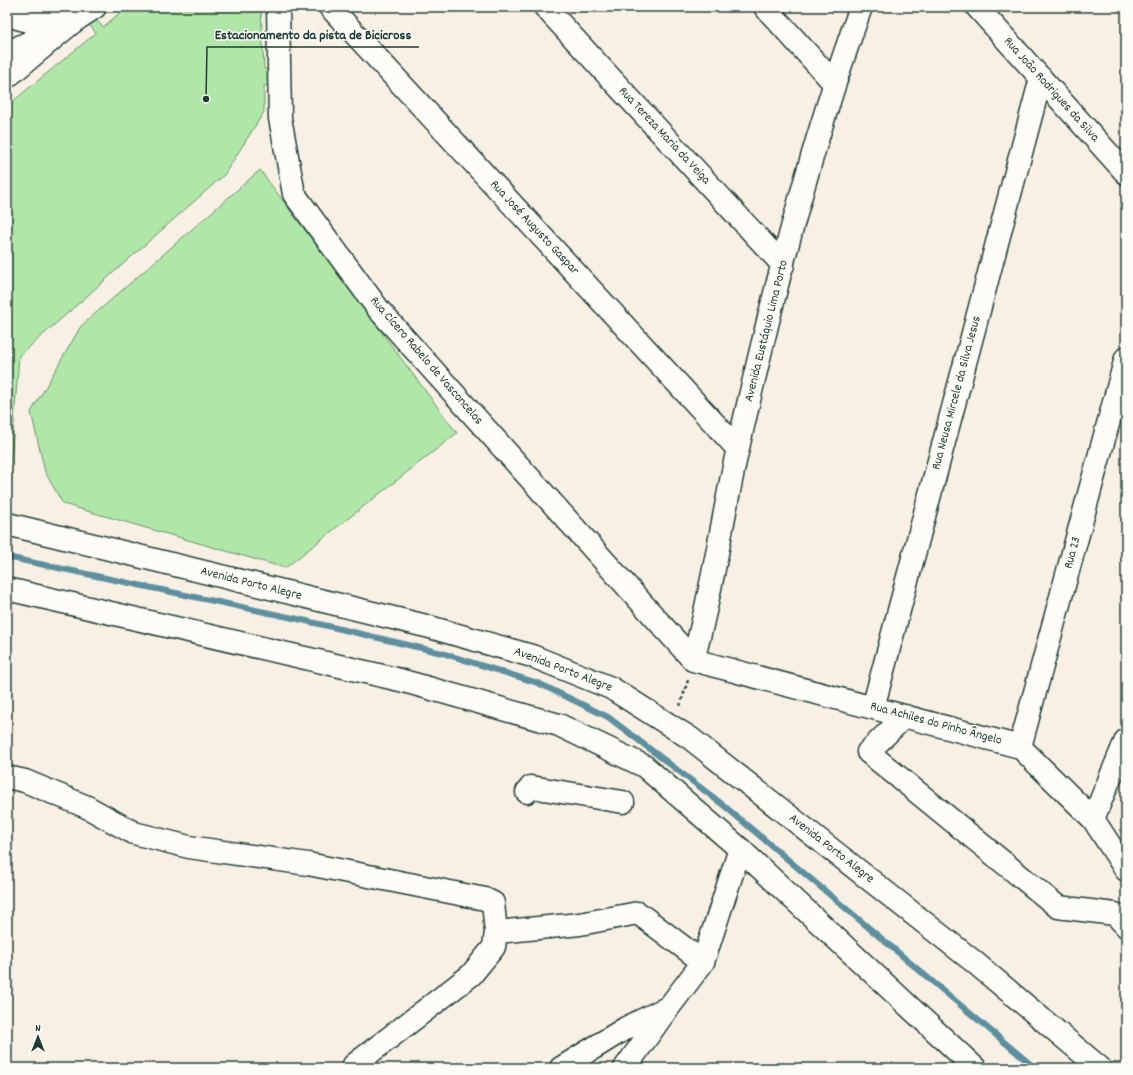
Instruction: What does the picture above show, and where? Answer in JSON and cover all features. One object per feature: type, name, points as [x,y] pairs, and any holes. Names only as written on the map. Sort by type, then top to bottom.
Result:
[{"type":"street","points":[[7,77],[74,21],[95,7]]},
{"type":"street","name":"Rua Cícero Rabelo de Vasconcelos","points":[[278,7],[280,118],[294,194],[379,310],[693,660]]},
{"type":"street","name":"Rua José Augusto Gaspar","points":[[330,7],[738,449]]},
{"type":"street","name":"Rua Tereza Maria da Veiga","points":[[545,7],[783,266]]},
{"type":"street","points":[[765,7],[834,83]]},
{"type":"street","name":"Avenida Eustáquio Lima Porto","points":[[693,660],[705,618],[738,449],[783,266],[834,83],[861,7]]},
{"type":"street","name":"Rua João Rodrigues da Silva","points":[[977,7],[1126,173]]},
{"type":"street","points":[[7,15],[31,22],[74,21]]},
{"type":"street","points":[[7,50],[15,49],[74,21]]},
{"type":"street","name":"Rua Neusa Mircele da Silva Jesus","points":[[873,708],[1041,78]]},
{"type":"street","name":"Rua 23","points":[[1020,747],[1126,358]]},
{"type":"street","name":"Avenida Porto Alegre","points":[[7,524],[426,626],[532,656],[611,688],[690,738],[973,961],[1100,1068]]},
{"type":"street","points":[[7,589],[400,680],[559,725],[644,766],[740,849],[975,1068]]},
{"type":"street","name":"Rua Achiles do Pinho Ângelo","points":[[693,660],[1020,747],[1093,819],[1126,870]]},
{"type":"street","points":[[905,716],[868,752],[1058,907],[1114,914],[1126,926]]},
{"type":"street","points":[[1093,819],[1126,740]]},
{"type":"street","points":[[7,777],[25,781],[87,807],[134,832],[189,847],[308,864],[485,899],[493,903],[496,932],[494,947],[471,975],[354,1065]]},
{"type":"street","points":[[527,792],[531,787],[623,802]]},
{"type":"street","points":[[625,1068],[703,962],[740,849]]},
{"type":"street","points":[[496,932],[580,924],[638,913],[703,962]]},
{"type":"street","points":[[562,1068],[626,1028],[669,1007]]},
{"type":"path","points":[[674,727],[693,660]]},
{"type":"green space","points":[[127,7],[261,7],[264,69],[279,69],[279,83],[264,86],[264,112],[224,175],[19,356],[10,475],[7,474],[7,106],[96,33],[82,16],[88,12],[103,27]]},
{"type":"green space","points":[[260,170],[457,433],[285,568],[63,504],[45,472],[31,412],[81,326]]},
{"type":"waterway","points":[[7,557],[298,619],[442,653],[538,683],[608,717],[722,804],[1035,1068]]},
{"type":"place","name":"Estacionamento da pista de Bicicross","points":[[206,99]]}]
